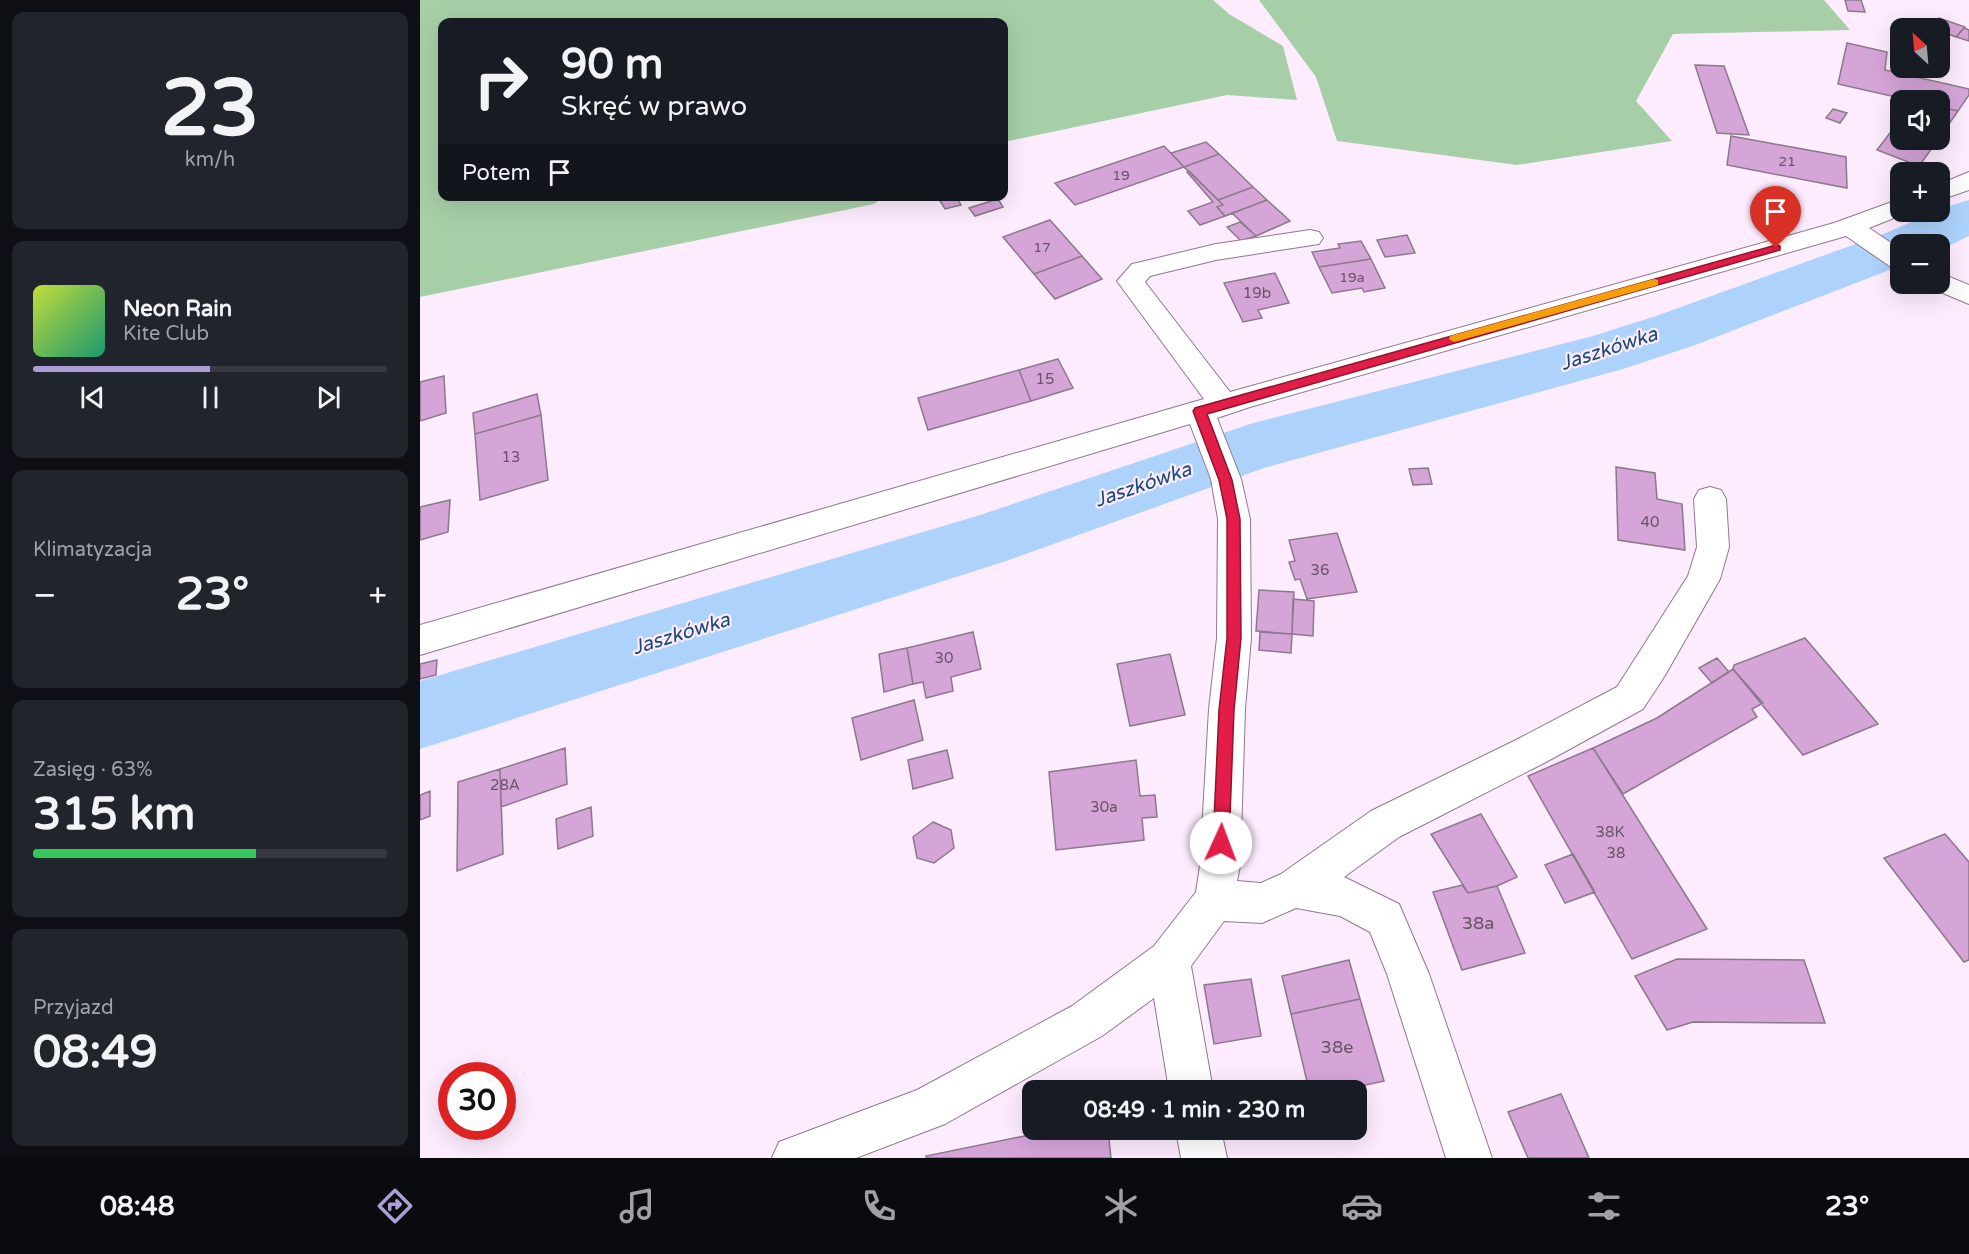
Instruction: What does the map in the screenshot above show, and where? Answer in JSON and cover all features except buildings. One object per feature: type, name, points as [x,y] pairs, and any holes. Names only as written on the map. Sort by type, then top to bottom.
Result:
[{"type":"street","points":[[1950,189],[1969,179]]},
{"type":"street","points":[[420,640],[1251,396],[1858,232],[1890,213]]},
{"type":"street","points":[[1858,232],[1890,254]]},
{"type":"street","points":[[795,1158],[929,1108],[1087,1021],[1169,961],[1214,900],[1220,866],[1227,710],[1234,638],[1234,519],[1226,480],[1212,442],[1212,408],[1130,281],[1141,270],[1216,252],[1310,238]]},
{"type":"street","points":[[1950,286],[1969,295]]},
{"type":"street","points":[[1214,900],[1262,903],[1295,888],[1385,824],[1630,698],[1704,579],[1713,547],[1710,499]]},
{"type":"street","points":[[1295,888],[1345,897],[1385,918],[1408,974],[1469,1158]]},
{"type":"street","points":[[1169,961],[1189,1080]]},
{"type":"street","points":[[1201,1140],[1204,1158]]},
{"type":"green space","points":[[420,0],[1213,0],[1229,14],[1283,46],[1297,100],[1227,95],[1008,141],[1008,18],[438,18],[438,201],[878,201],[874,204],[420,297]]},
{"type":"green space","points":[[1259,0],[1824,0],[1850,30],[1673,34],[1636,101],[1672,141],[1517,165],[1337,141],[1316,77]]},
{"type":"waterway","name":"Jaszkówka","points":[[1928,234],[1969,216]]},
{"type":"waterway","name":"Jaszkówka","points":[[420,715],[982,542],[1250,448],[1602,354],[1677,330],[1890,251]]},
{"type":"slow traffic","points":[[1454,339],[1654,282]]},
{"type":"route","points":[[1221,843],[1227,710],[1234,638],[1234,519],[1226,480],[1199,411],[1225,406],[1240,399],[1776,248]]}]
